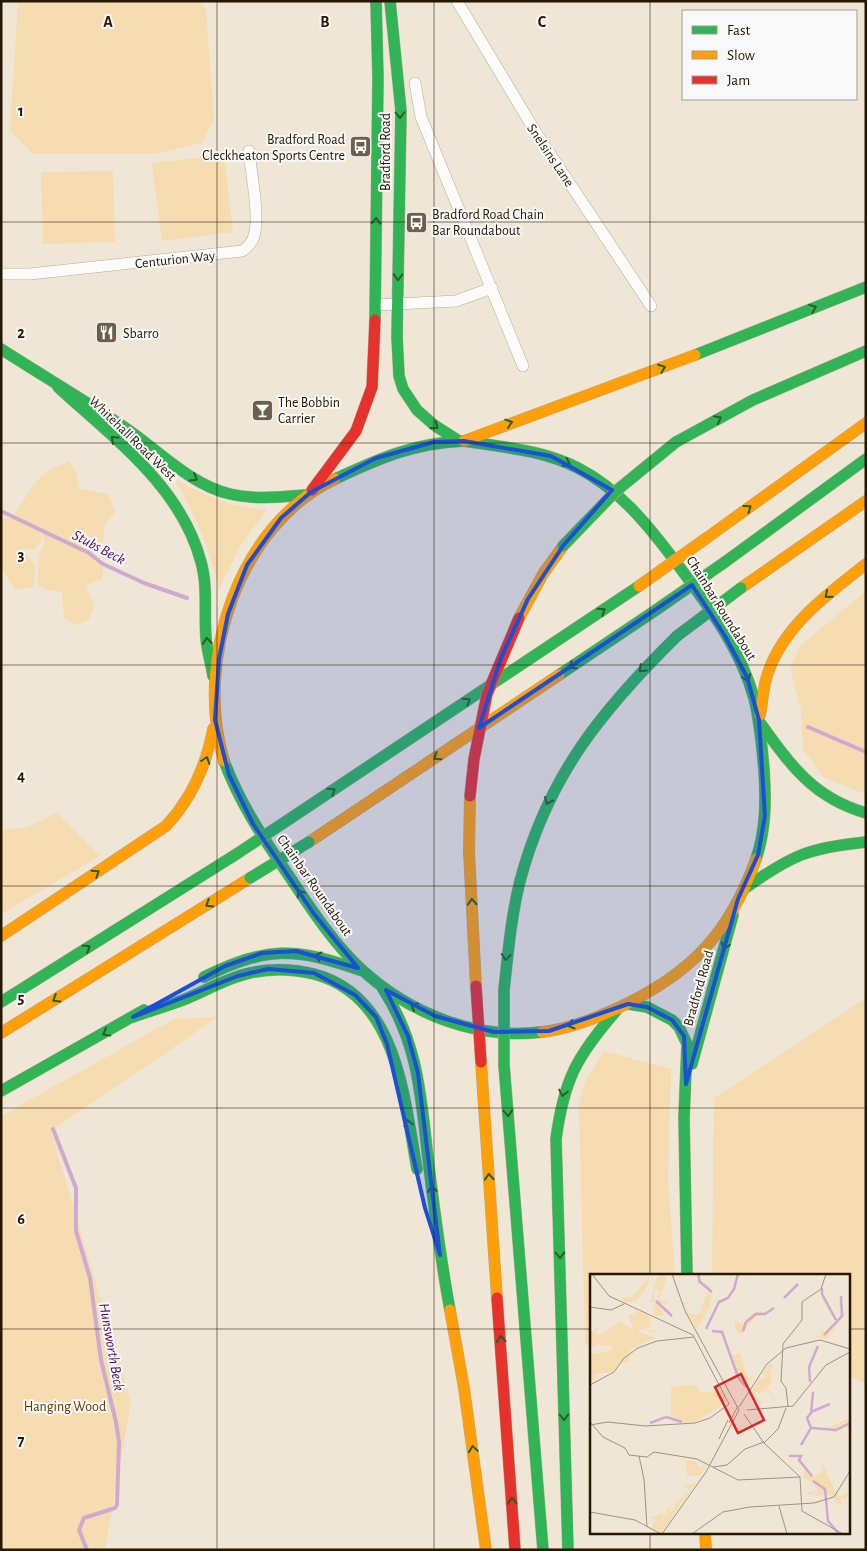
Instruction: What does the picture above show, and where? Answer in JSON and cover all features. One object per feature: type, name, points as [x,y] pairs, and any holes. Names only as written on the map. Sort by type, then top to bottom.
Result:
[{"type":"main road","name":"Bradford Road","points":[[308,493],[347,445],[361,419],[372,387],[376,305],[378,78],[376,1]]},
{"type":"main road","name":"Bradford Road","points":[[390,1],[400,111],[397,360],[403,389],[409,401],[424,417],[462,441]]},
{"type":"main road","points":[[462,441],[498,426],[579,400],[696,356],[866,287]]},
{"type":"main road","name":"Whitehall Road West","points":[[1,349],[58,387],[126,428],[184,471],[212,488],[230,494],[258,498],[308,493]]},
{"type":"main road","points":[[515,1550],[481,1062],[469,852],[470,796],[474,758],[487,694],[518,618],[543,574],[563,546],[602,503],[642,467],[676,442],[753,400],[866,351]]},
{"type":"main road","name":"Whitehall Road West","points":[[58,387],[154,476],[183,516],[201,562],[206,596],[206,641],[216,688]]},
{"type":"main road","points":[[1,1002],[235,855],[639,586],[866,423]]},
{"type":"main road","name":"Chainbar Roundabout","points":[[462,441],[521,449],[557,459],[590,475],[612,490],[638,514],[699,594],[725,636],[747,677],[760,722],[765,816],[758,855],[740,895],[716,935],[693,962],[663,984],[617,1009],[549,1031],[522,1034],[463,1027],[435,1016],[400,998],[364,972],[337,943],[314,914],[254,824],[229,775],[215,720],[216,688],[223,632],[234,597],[244,573],[271,531],[293,505],[308,493],[395,450],[434,442],[462,441]]},
{"type":"main road","points":[[1,1033],[308,842],[656,610],[866,459]]},
{"type":"main road","points":[[543,1550],[504,1065],[504,990],[507,950],[520,876],[551,794],[566,763],[590,729],[633,678],[677,636],[741,588],[866,501]]},
{"type":"main road","points":[[866,564],[826,597],[782,644],[769,670],[760,722],[795,771],[810,786],[838,805],[866,813]]},
{"type":"main road","points":[[1,936],[147,840],[176,815],[200,778],[215,720]]},
{"type":"main road","points":[[740,895],[773,868],[816,848],[866,842]]},
{"type":"main road","name":"Bradford Road","points":[[686,1084],[740,895]]},
{"type":"main road","points":[[1,1091],[187,985],[242,959],[279,951],[312,954],[364,972]]},
{"type":"main road","points":[[133,1017],[183,1000],[238,976],[268,969],[284,968],[314,973],[355,995],[376,1017],[388,1044],[410,1134],[425,1208],[440,1255]]},
{"type":"main road","points":[[379,983],[402,1021],[414,1056],[440,1255],[464,1388],[486,1550]]},
{"type":"main road","name":"Bradford Road","points":[[628,1004],[662,1013],[679,1027],[686,1044],[684,1118],[687,1274]]},
{"type":"main road","points":[[568,1550],[556,1139],[561,1104],[571,1068],[588,1043],[617,1009]]},
{"type":"main road","points":[[705,1534],[706,1550]]},
{"type":"street","name":"Snelsins Lane","points":[[457,1],[535,131],[651,306]]},
{"type":"street","points":[[415,83],[421,116],[524,366]]},
{"type":"street","name":"Centurion Way","points":[[1,274],[30,274],[242,251],[250,246],[255,228],[249,151]]},
{"type":"street","points":[[376,305],[456,301],[492,288]]},
{"type":"highlighted area","points":[[464,441],[551,456],[612,490],[563,546],[528,599],[501,658],[479,728],[692,585],[725,636],[747,677],[759,720],[765,816],[758,855],[738,899],[686,1084],[684,1036],[672,1020],[647,1007],[628,1004],[549,1031],[494,1032],[435,1016],[386,990],[408,1036],[418,1073],[440,1255],[425,1208],[387,1044],[376,1017],[355,995],[314,973],[268,969],[238,976],[133,1017],[225,966],[262,953],[296,951],[358,968],[314,914],[253,824],[229,775],[215,720],[219,659],[228,614],[247,565],[281,518],[311,492],[376,458],[434,442]]},
{"type":"green space","points":[[18,1],[201,1],[206,10],[214,119],[202,143],[154,154],[33,154],[10,131]]},
{"type":"green space","points":[[224,155],[233,232],[162,241],[152,163]]},
{"type":"green space","points":[[113,171],[115,242],[43,244],[41,172]]},
{"type":"green space","points":[[69,461],[76,473],[79,489],[108,494],[115,512],[104,527],[103,542],[94,547],[90,553],[103,564],[102,579],[86,585],[94,605],[90,618],[78,625],[64,619],[62,592],[47,590],[37,585],[39,555],[45,543],[40,530],[42,540],[35,549],[21,549],[30,558],[34,566],[33,588],[15,589],[1,567],[1,519],[12,518],[40,478],[47,472]]},
{"type":"green space","points":[[175,480],[230,504],[267,509],[239,548],[219,590],[202,533]]},
{"type":"green space","points":[[866,591],[866,792],[860,792],[823,777],[803,749],[801,709],[790,668],[800,646]]},
{"type":"green space","points":[[57,813],[100,856],[1,914],[1,830],[26,828]]},
{"type":"green space","points":[[866,998],[866,1384],[850,1376],[850,1274],[712,1274],[714,1098]]},
{"type":"green space","name":"Hanging Wood","points":[[218,1017],[51,1131],[131,1402],[105,1550],[1,1550],[1,1116],[174,1019]]},
{"type":"green space","points":[[604,1051],[671,1069],[668,1181],[675,1274],[590,1274],[590,1345],[585,1345],[579,1102],[584,1084]]},
{"type":"waterway","name":"Stubs Beck","points":[[1,511],[89,553],[103,564],[144,583],[187,598]]},
{"type":"waterway","name":"Stubs Beck","points":[[808,727],[866,752]]},
{"type":"waterway","name":"Hunsworth Beck","points":[[53,1129],[76,1188],[76,1231],[90,1278],[101,1360],[119,1442],[117,1505],[115,1508],[84,1518],[79,1530],[87,1550]]},
{"type":"traffic: fast","points":[[375,320],[378,78],[376,1]]},
{"type":"traffic: fast","points":[[390,1],[401,111],[397,337],[399,376],[403,389],[417,410],[434,425],[459,441]]},
{"type":"traffic: fast","points":[[695,355],[866,287]]},
{"type":"traffic: fast","points":[[1,349],[112,419],[189,475],[216,490],[249,497],[268,498],[306,495]]},
{"type":"traffic: fast","points":[[676,442],[753,400],[866,351]]},
{"type":"traffic: fast","points":[[58,387],[143,465],[178,510],[191,535],[203,571],[206,638],[213,676]]},
{"type":"traffic: fast","points":[[464,441],[522,450],[551,457],[578,468],[607,486],[632,509],[654,534],[710,609],[740,661],[748,679],[758,716],[762,743],[765,804],[762,837],[756,859]]},
{"type":"traffic: fast","points":[[335,479],[367,464],[413,448],[464,441]]},
{"type":"traffic: fast","points":[[563,546],[616,491],[676,442]]},
{"type":"traffic: fast","points":[[725,562],[866,459]]},
{"type":"traffic: fast","points":[[656,610],[725,562]]},
{"type":"traffic: fast","points":[[291,818],[639,586]]},
{"type":"traffic: fast","points":[[677,636],[741,588]]},
{"type":"traffic: fast","points":[[559,675],[656,610]]},
{"type":"traffic: fast","points":[[504,990],[512,922],[520,881],[532,843],[546,809],[580,747],[601,719],[624,691],[677,636]]},
{"type":"traffic: fast","points":[[761,724],[783,754],[805,779],[832,799],[866,813]]},
{"type":"traffic: fast","points":[[224,761],[244,804],[267,844],[320,922],[361,969],[401,999],[422,1011],[445,1020],[493,1032],[542,1032]]},
{"type":"traffic: fast","points":[[235,855],[291,818]]},
{"type":"traffic: fast","points":[[250,878],[309,842]]},
{"type":"traffic: fast","points":[[744,889],[775,868],[801,855],[829,847],[866,842]]},
{"type":"traffic: fast","points":[[1,1002],[235,855]]},
{"type":"traffic: fast","points":[[692,1064],[733,915]]},
{"type":"traffic: fast","points":[[204,977],[246,960],[281,953],[317,957],[360,970]]},
{"type":"traffic: fast","points":[[133,1017],[183,1000],[241,975],[258,971],[290,970],[306,972],[342,986],[364,1004],[380,1027],[392,1053],[401,1082],[417,1169]]},
{"type":"traffic: fast","points":[[383,989],[405,1032],[417,1075],[438,1238],[450,1310]]},
{"type":"traffic: fast","points":[[504,990],[504,1065]]},
{"type":"traffic: fast","points":[[628,1004],[647,1007],[672,1020],[679,1027],[687,1044],[684,1118],[687,1274]]},
{"type":"traffic: fast","points":[[1,1091],[144,1010]]},
{"type":"traffic: fast","points":[[568,1550],[556,1139],[563,1100],[574,1069],[591,1042],[616,1011]]},
{"type":"traffic: fast","points":[[504,1065],[543,1550]]},
{"type":"traffic: slow","points":[[464,441],[695,355]]},
{"type":"traffic: slow","points":[[708,537],[866,423]]},
{"type":"traffic: slow","points":[[224,761],[216,722],[215,681],[220,640],[232,600],[249,562],[273,528],[301,500],[335,479]]},
{"type":"traffic: slow","points":[[741,588],[866,501]]},
{"type":"traffic: slow","points":[[639,586],[708,537]]},
{"type":"traffic: slow","points":[[519,618],[543,574],[563,546]]},
{"type":"traffic: slow","points":[[760,715],[767,675],[786,638],[797,624],[824,598],[866,564]]},
{"type":"traffic: slow","points":[[309,842],[559,675]]},
{"type":"traffic: slow","points":[[1,936],[166,826],[183,804],[197,781],[213,729]]},
{"type":"traffic: slow","points":[[470,796],[469,852],[476,986]]},
{"type":"traffic: slow","points":[[542,1032],[562,1029],[618,1008],[666,981],[686,966],[704,949],[733,910],[756,859]]},
{"type":"traffic: slow","points":[[1,1033],[250,878]]},
{"type":"traffic: slow","points":[[481,1062],[497,1298]]},
{"type":"traffic: slow","points":[[450,1310],[464,1388],[486,1550]]},
{"type":"traffic: slow","points":[[705,1534],[706,1550]]},
{"type":"traffic: jam","points":[[312,490],[356,431],[372,387],[375,320]]},
{"type":"traffic: jam","points":[[470,796],[474,759],[487,694],[519,618]]},
{"type":"traffic: jam","points":[[476,986],[481,1062]]},
{"type":"traffic: jam","points":[[497,1298],[515,1550]]},
{"type":"place","name":"Bradford Road Cleckheaton Sports Centre","points":[[361,147]]},
{"type":"place","name":"Bradford Road Chain Bar Roundabout","points":[[416,222]]},
{"type":"place","name":"Sbarro","points":[[107,333]]},
{"type":"place","name":"The Bobbin Carrier","points":[[262,410]]}]
